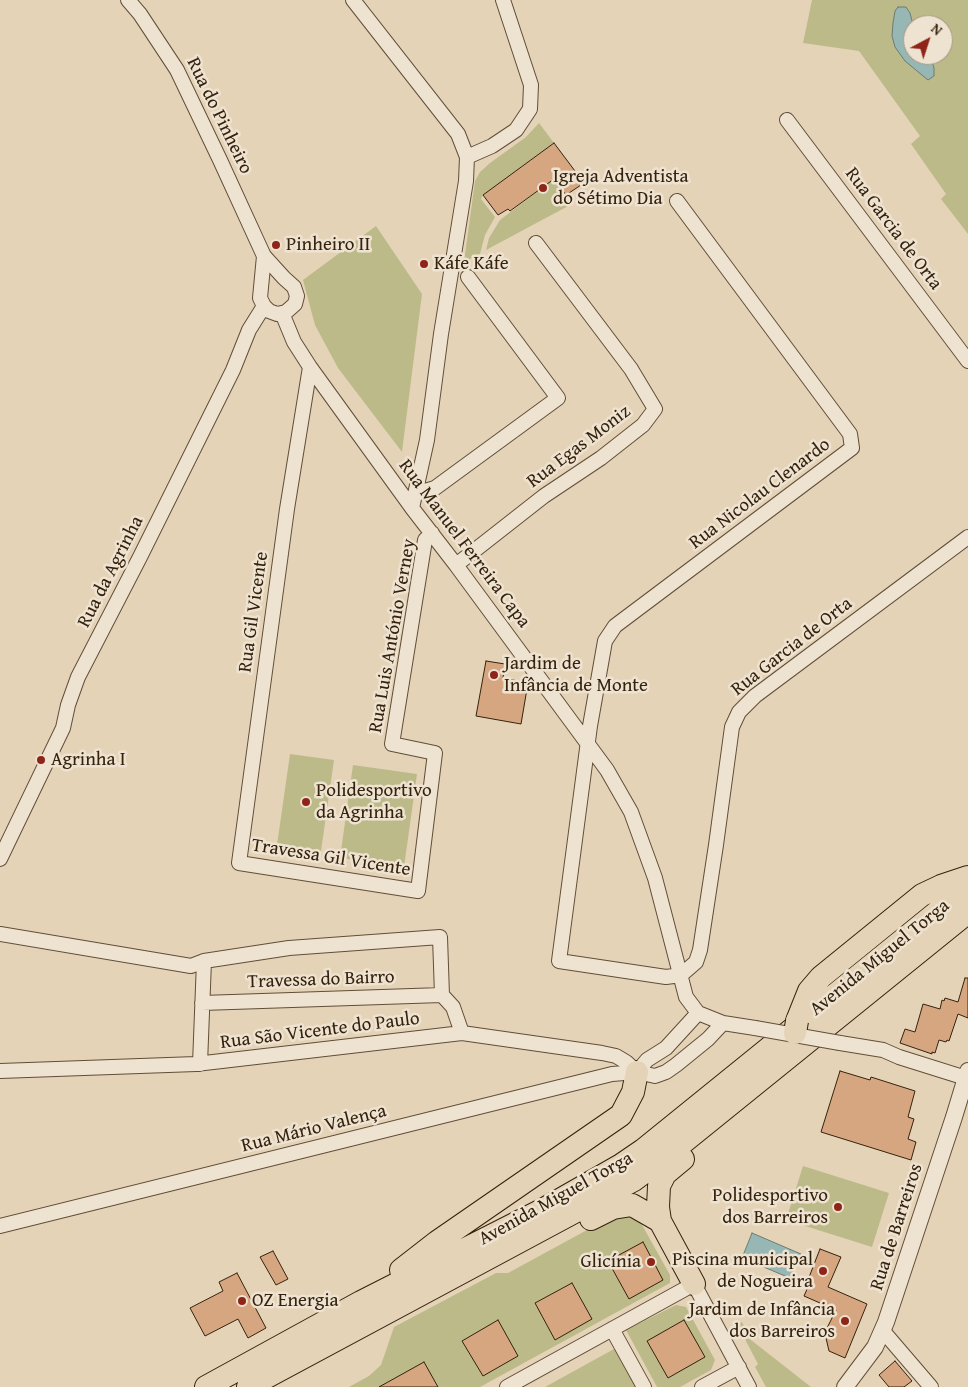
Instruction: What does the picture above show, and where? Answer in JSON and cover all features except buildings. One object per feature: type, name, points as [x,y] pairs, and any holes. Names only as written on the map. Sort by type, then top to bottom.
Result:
[{"type":"highway","points":[[795,1029],[809,992],[820,977],[922,895],[968,877]]},
{"type":"highway","name":"Avenida Miguel Torga","points":[[206,1387],[361,1302],[544,1209],[621,1165],[650,1145],[968,887]]},
{"type":"highway","name":"Avenida Miguel Torga","points":[[248,1387],[634,1180],[968,912]]},
{"type":"highway","points":[[361,1302],[437,1242],[621,1115],[632,1092],[637,1072]]},
{"type":"highway","points":[[694,1284],[660,1221],[658,1207],[659,1186],[665,1174],[716,1130],[734,1101]]},
{"type":"highway","points":[[501,1253],[524,1255],[613,1208],[632,1205],[660,1221]]},
{"type":"street","name":"Rua do Pinheiro","points":[[128,0],[140,14],[177,70],[264,256],[294,287],[297,296],[295,304],[282,313]]},
{"type":"street","points":[[353,0],[458,134],[467,158],[466,181],[441,334],[427,440],[412,508]]},
{"type":"street","points":[[467,158],[492,146],[516,130],[530,109],[531,85],[503,0]]},
{"type":"street","name":"Rua Garcia de Orta","points":[[787,120],[968,362]]},
{"type":"street","name":"Rua Nicolau Clenardo","points":[[588,743],[605,641],[615,626],[852,448],[850,434],[677,200]]},
{"type":"street","name":"Rua Egas Moniz","points":[[456,565],[544,496],[601,458],[643,425],[655,409],[631,369],[536,243]]},
{"type":"street","name":"Rua do Pinheiro","points":[[264,256],[260,298],[264,306]]},
{"type":"street","points":[[261,289],[270,279],[275,277],[284,278]]},
{"type":"street","points":[[415,494],[435,488],[558,398],[468,277]]},
{"type":"street","points":[[264,306],[269,311],[277,314],[282,313]]},
{"type":"street","name":"Rua da Agrinha","points":[[0,859],[63,728],[68,705],[78,677],[233,370],[249,330],[264,306]]},
{"type":"street","name":"Rua Manuel Ferreira Capa","points":[[282,313],[294,342],[310,367],[412,508],[607,770],[631,812],[655,878],[686,997],[698,1013]]},
{"type":"street","name":"Rua Gil Vicente","points":[[239,863],[287,509],[310,367]]},
{"type":"street","name":"Rua Luis António Verney","points":[[418,891],[435,753],[392,744],[425,540],[432,533]]},
{"type":"street","name":"Rua Garcia de Orta","points":[[681,976],[696,962],[700,950],[732,727],[738,712],[755,696],[968,537]]},
{"type":"street","points":[[588,743],[559,961],[666,977],[681,976]]},
{"type":"street","name":"Travessa Gil Vicente","points":[[239,863],[418,891]]},
{"type":"street","points":[[0,934],[191,966],[204,961],[288,948],[440,937],[442,995],[453,1007],[462,1033]]},
{"type":"street","points":[[200,1064],[204,961]]},
{"type":"street","name":"Travessa do Bairro","points":[[202,1003],[442,995]]},
{"type":"street","points":[[637,1072],[647,1060],[655,1057],[666,1048],[698,1013],[723,1023],[755,1028],[795,1029],[840,1043],[884,1050],[900,1057],[967,1074]]},
{"type":"street","name":"Rua Mário Valença","points":[[0,1226],[612,1074],[637,1072],[655,1076],[666,1072],[708,1039],[723,1023]]},
{"type":"street","name":"Rua São Vicente do Paulo","points":[[0,1072],[200,1064],[462,1033],[616,1056],[637,1072]]},
{"type":"street","name":"Rua de Barreiros","points":[[845,1387],[875,1347],[882,1331],[967,1074]]},
{"type":"street","points":[[507,1387],[694,1284],[749,1387]]},
{"type":"street","points":[[612,1329],[644,1387]]},
{"type":"street","points":[[882,1331],[932,1387]]},
{"type":"street","points":[[702,1387],[738,1367]]},
{"type":"shaded area","points":[[812,0],[968,0],[968,234],[941,199],[946,194],[911,144],[920,136],[859,51],[803,43]]},
{"type":"shaded area","points":[[539,123],[554,143],[483,195],[481,199],[495,217],[485,235],[480,254],[464,262],[475,181],[480,172],[526,137]]},
{"type":"shaded area","points":[[554,179],[572,204],[486,250],[489,238],[500,220]]},
{"type":"shaded area","points":[[376,226],[422,294],[402,452],[338,368],[315,325],[303,280]]},
{"type":"shaded area","name":"Polidesportivo da Agrinha","points":[[290,754],[334,760],[321,851],[277,845]]},
{"type":"shaded area","name":"Polidesportivo da Agrinha","points":[[353,765],[417,774],[404,867],[340,858]]},
{"type":"shaded area","name":"Polidesportivo dos Barreiros","points":[[803,1166],[889,1193],[872,1247],[786,1220]]},
{"type":"shaded area","points":[[622,1216],[633,1218],[641,1223],[670,1275],[670,1283],[480,1387],[349,1387],[369,1376],[381,1365],[394,1327],[496,1273],[508,1273],[609,1218]]},
{"type":"shaded area","points":[[676,1305],[686,1307],[715,1360],[711,1370],[680,1387],[657,1387],[626,1330]]},
{"type":"shaded area","points":[[742,1322],[751,1340],[811,1387],[766,1387],[755,1367],[758,1364],[737,1324]]},
{"type":"shaded area","points":[[614,1349],[635,1387],[545,1387]]},
{"type":"water","points":[[898,7],[906,7],[910,15],[903,15],[903,58],[895,47],[892,36],[895,11]]},
{"type":"water","points":[[910,65],[933,65],[934,76],[928,80]]},
{"type":"water","name":"Piscina municipal de Nogueira","points":[[752,1233],[801,1254],[790,1278],[742,1258]]},
{"type":"place","name":"Igreja Adventista do Sétimo Dia","points":[[543,188]]},
{"type":"place","name":"Pinheiro II","points":[[276,245]]},
{"type":"place","name":"Káfe Káfe","points":[[424,264]]},
{"type":"place","name":"Jardim de Infância de Monte","points":[[494,675]]},
{"type":"place","name":"Agrinha I","points":[[41,760]]},
{"type":"place","name":"Polidesportivo da Agrinha","points":[[306,802]]},
{"type":"place","name":"Polidesportivo dos Barreiros","points":[[838,1207]]},
{"type":"place","name":"Glicínia","points":[[651,1262]]},
{"type":"place","name":"Piscina municipal de Nogueira","points":[[823,1271]]},
{"type":"place","name":"OZ Energia","points":[[242,1301]]},
{"type":"place","name":"Jardim de Infância dos Barreiros","points":[[845,1321]]}]
